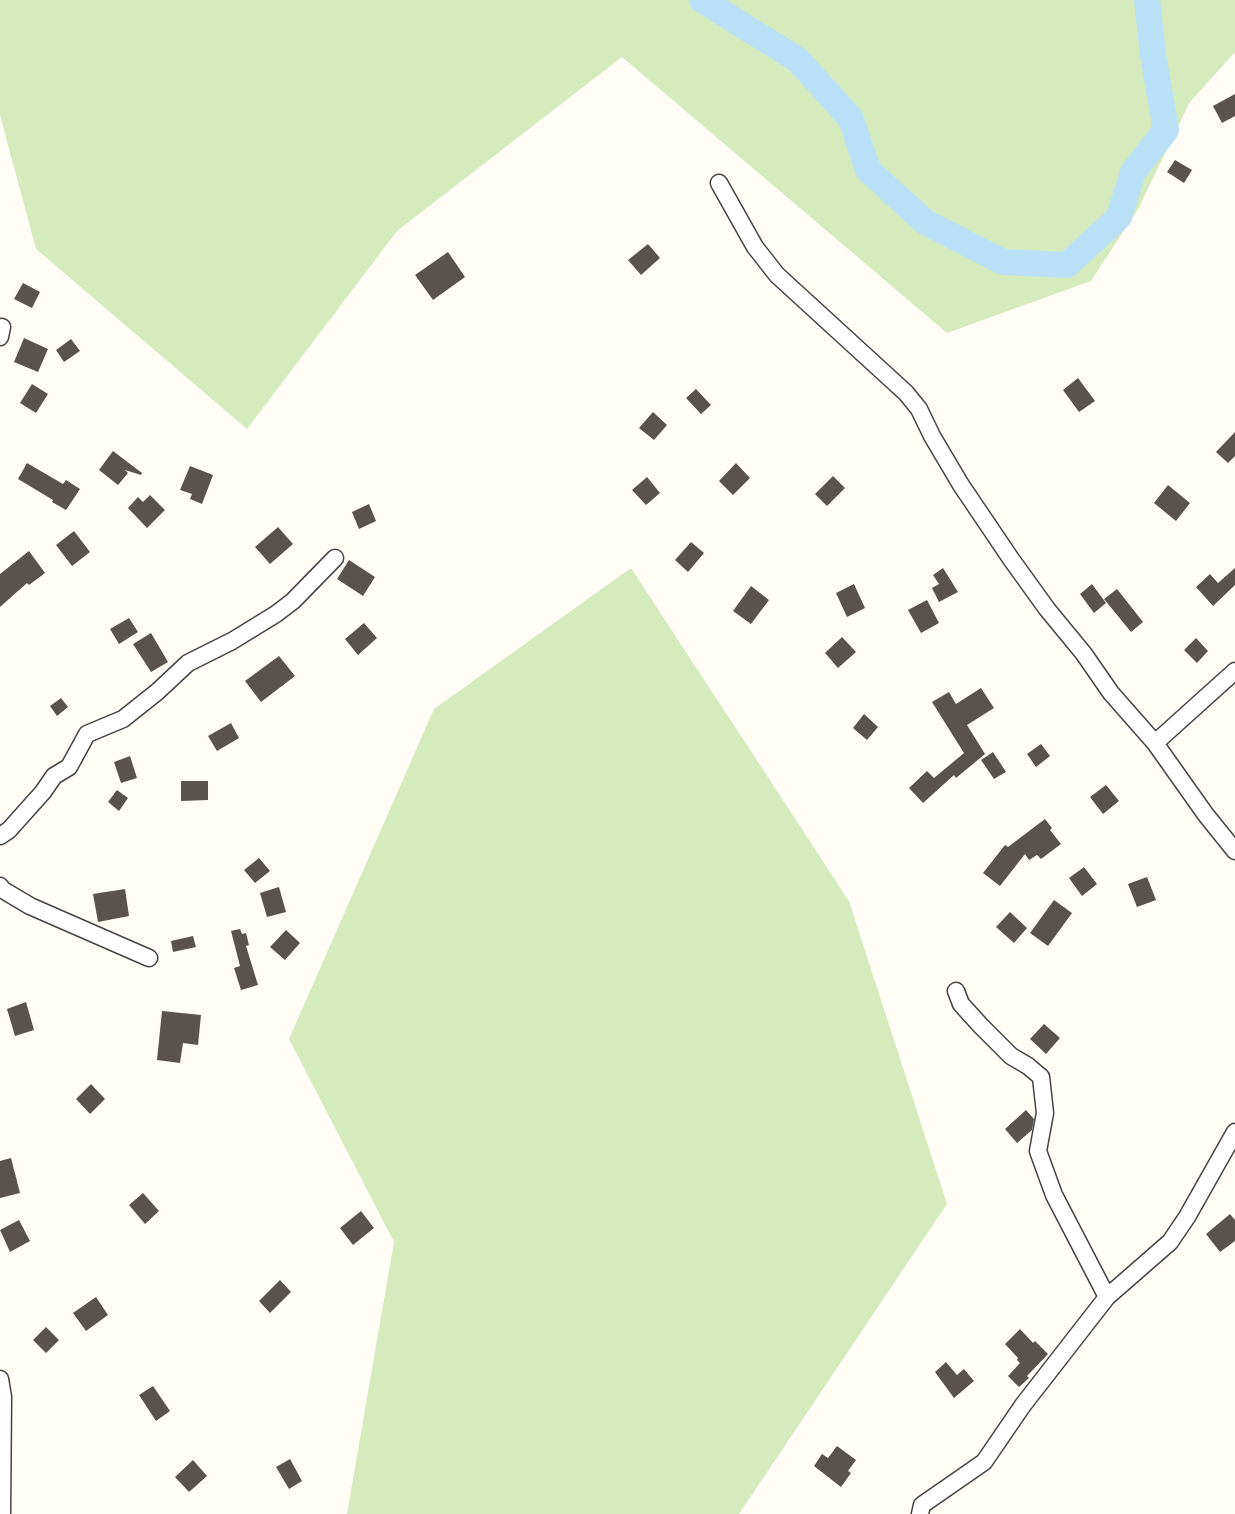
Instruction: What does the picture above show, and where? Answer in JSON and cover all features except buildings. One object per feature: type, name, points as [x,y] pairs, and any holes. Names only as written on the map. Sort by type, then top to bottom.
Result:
[{"type":"street","points":[[718,183],[755,247],[777,275],[906,392],[919,409],[932,436],[961,484],[1016,566],[1047,609],[1084,654],[1111,693],[1155,743],[1206,815],[1235,850]]},
{"type":"street","points":[[0,836],[9,830],[43,792],[54,776],[69,767],[87,734],[123,719],[157,692],[188,663],[276,614],[293,601],[335,558]]},
{"type":"street","points":[[1155,743],[1235,671]]},
{"type":"street","points":[[0,886],[3,890],[30,906],[149,958]]},
{"type":"street","points":[[956,991],[961,1004],[981,1026],[1011,1056],[1028,1066],[1041,1077],[1045,1113],[1038,1151],[1054,1195],[1107,1297]]},
{"type":"street","points":[[920,1514],[922,1505],[984,1462],[1023,1405],[1107,1297],[1170,1242],[1187,1217],[1235,1132]]},
{"type":"street","points":[[0,1379],[3,1397],[2,1514]]},
{"type":"green space","points":[[0,0],[1235,0],[1235,52],[1190,102],[1138,209],[1091,281],[947,333],[622,57],[397,231],[247,429],[36,249],[0,115]]},
{"type":"green space","points":[[631,568],[849,901],[947,1204],[739,1514],[347,1514],[394,1242],[289,1039],[434,709]]},
{"type":"waterway","points":[[702,0],[798,60],[851,119],[868,170],[925,222],[1003,262],[1067,265],[1119,217],[1133,172],[1166,130],[1153,55],[1147,0]]}]
